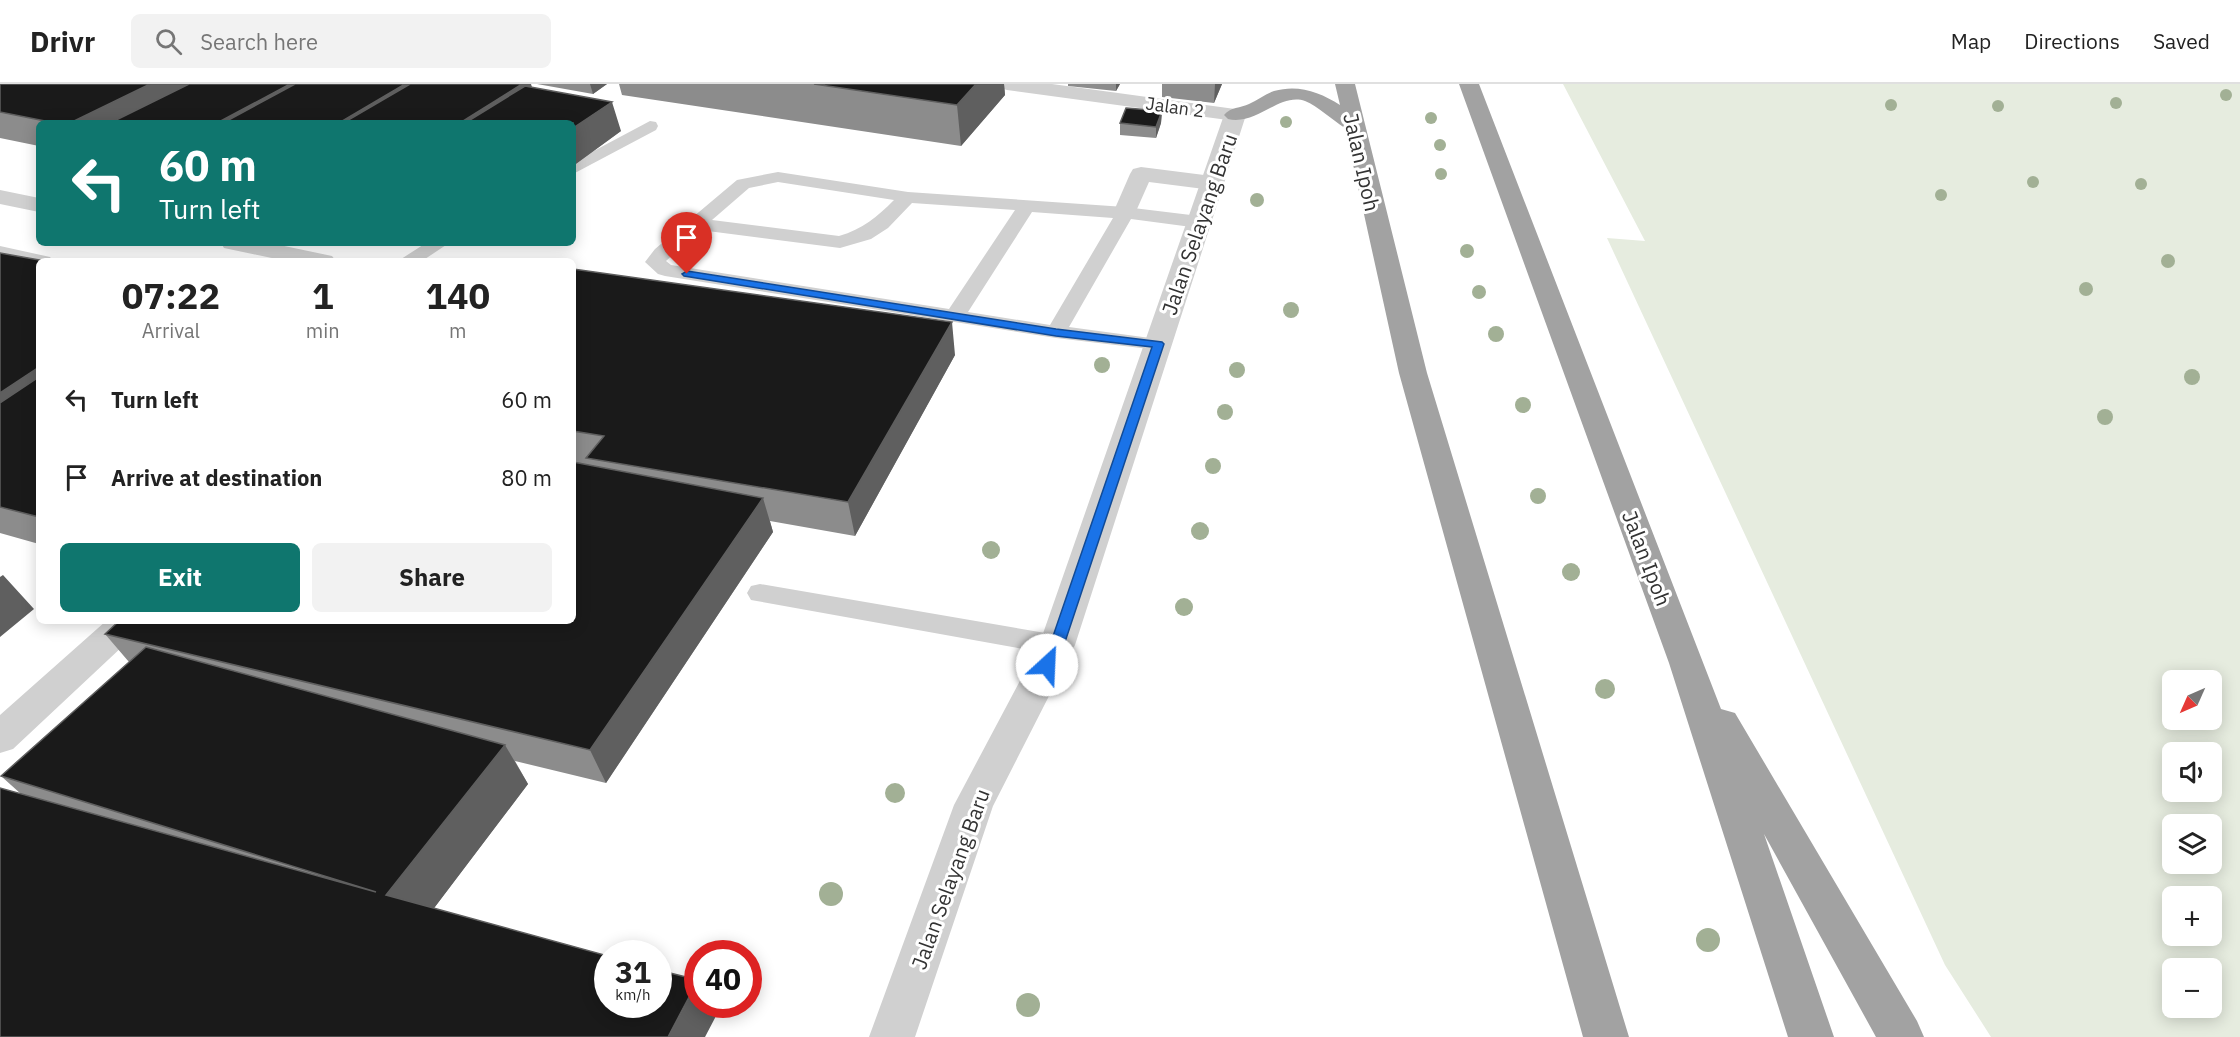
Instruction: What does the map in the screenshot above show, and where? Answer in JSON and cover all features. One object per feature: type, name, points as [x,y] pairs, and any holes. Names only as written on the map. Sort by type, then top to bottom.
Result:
[{"type":"highway","points":[[1235,115],[1267,84]]},
{"type":"highway","name":"Jalan Ipoh","points":[[1345,84],[1413,373],[1606,1037]]},
{"type":"highway","name":"Jalan Ipoh","points":[[1469,84],[1687,663],[1811,1037]]},
{"type":"highway","points":[[1235,115],[1256,109],[1281,95],[1296,93],[1312,97],[1353,124]]},
{"type":"highway","points":[[1687,663],[1901,1037]]},
{"type":"street","name":"Jalan 2","points":[[1007,84],[1235,115]]},
{"type":"street","name":"Jalan Selayang Baru","points":[[892,1037],[974,805],[1057,645],[1235,115]]},
{"type":"street","points":[[1125,213],[1141,174],[1212,183]]},
{"type":"street","points":[[0,197],[36,204]]},
{"type":"street","points":[[248,246],[307,258]]},
{"type":"street","points":[[0,738],[125,624]]},
{"type":"lane","points":[[576,167],[650,126]]},
{"type":"lane","points":[[1158,344],[1056,332],[665,270],[655,262],[662,253],[743,184],[761,178],[778,177],[908,197],[1125,213],[1199,222]]},
{"type":"lane","points":[[697,224],[840,242],[864,234],[881,225],[908,197]]},
{"type":"lane","points":[[955,316],[1026,207]]},
{"type":"lane","points":[[1056,332],[1125,213]]},
{"type":"lane","points":[[413,258],[435,246]]},
{"type":"lane","points":[[0,252],[36,260]]},
{"type":"lane","points":[[760,593],[1057,645]]},
{"type":"shaded area","points":[[1563,84],[2240,84],[2240,1037],[1991,1037],[1945,965],[1607,238],[1645,241]]},
{"type":"building","points":[[0,84],[150,84],[76,120],[40,120],[0,112]]},
{"type":"building","points":[[189,84],[290,84],[223,120],[116,120]]},
{"type":"building","points":[[295,84],[405,84],[344,120],[229,120]]},
{"type":"building","points":[[410,84],[522,84],[465,120],[348,120]]},
{"type":"building","points":[[814,84],[976,84],[957,105]]},
{"type":"building","points":[[525,86],[612,102],[576,126],[576,120],[470,120]]},
{"type":"building","points":[[1126,108],[1162,111],[1156,127],[1120,123]]},
{"type":"building","points":[[0,253],[36,259],[36,369],[0,393]]},
{"type":"building","points":[[576,269],[952,322],[848,502],[586,458],[604,436],[576,431]]},
{"type":"building","points":[[36,379],[36,516],[0,507],[0,403]]},
{"type":"building","points":[[576,463],[763,498],[590,750],[105,634],[116,624],[576,624]]},
{"type":"building","points":[[146,647],[505,745],[386,895],[594,952],[594,1018],[672,1018],[672,974],[684,976],[684,1007],[668,1037],[0,1037],[0,788],[376,892],[1,776]]},
{"type":"route","points":[[687,274],[1056,332],[1158,344],[1057,645],[1047,665]]}]
